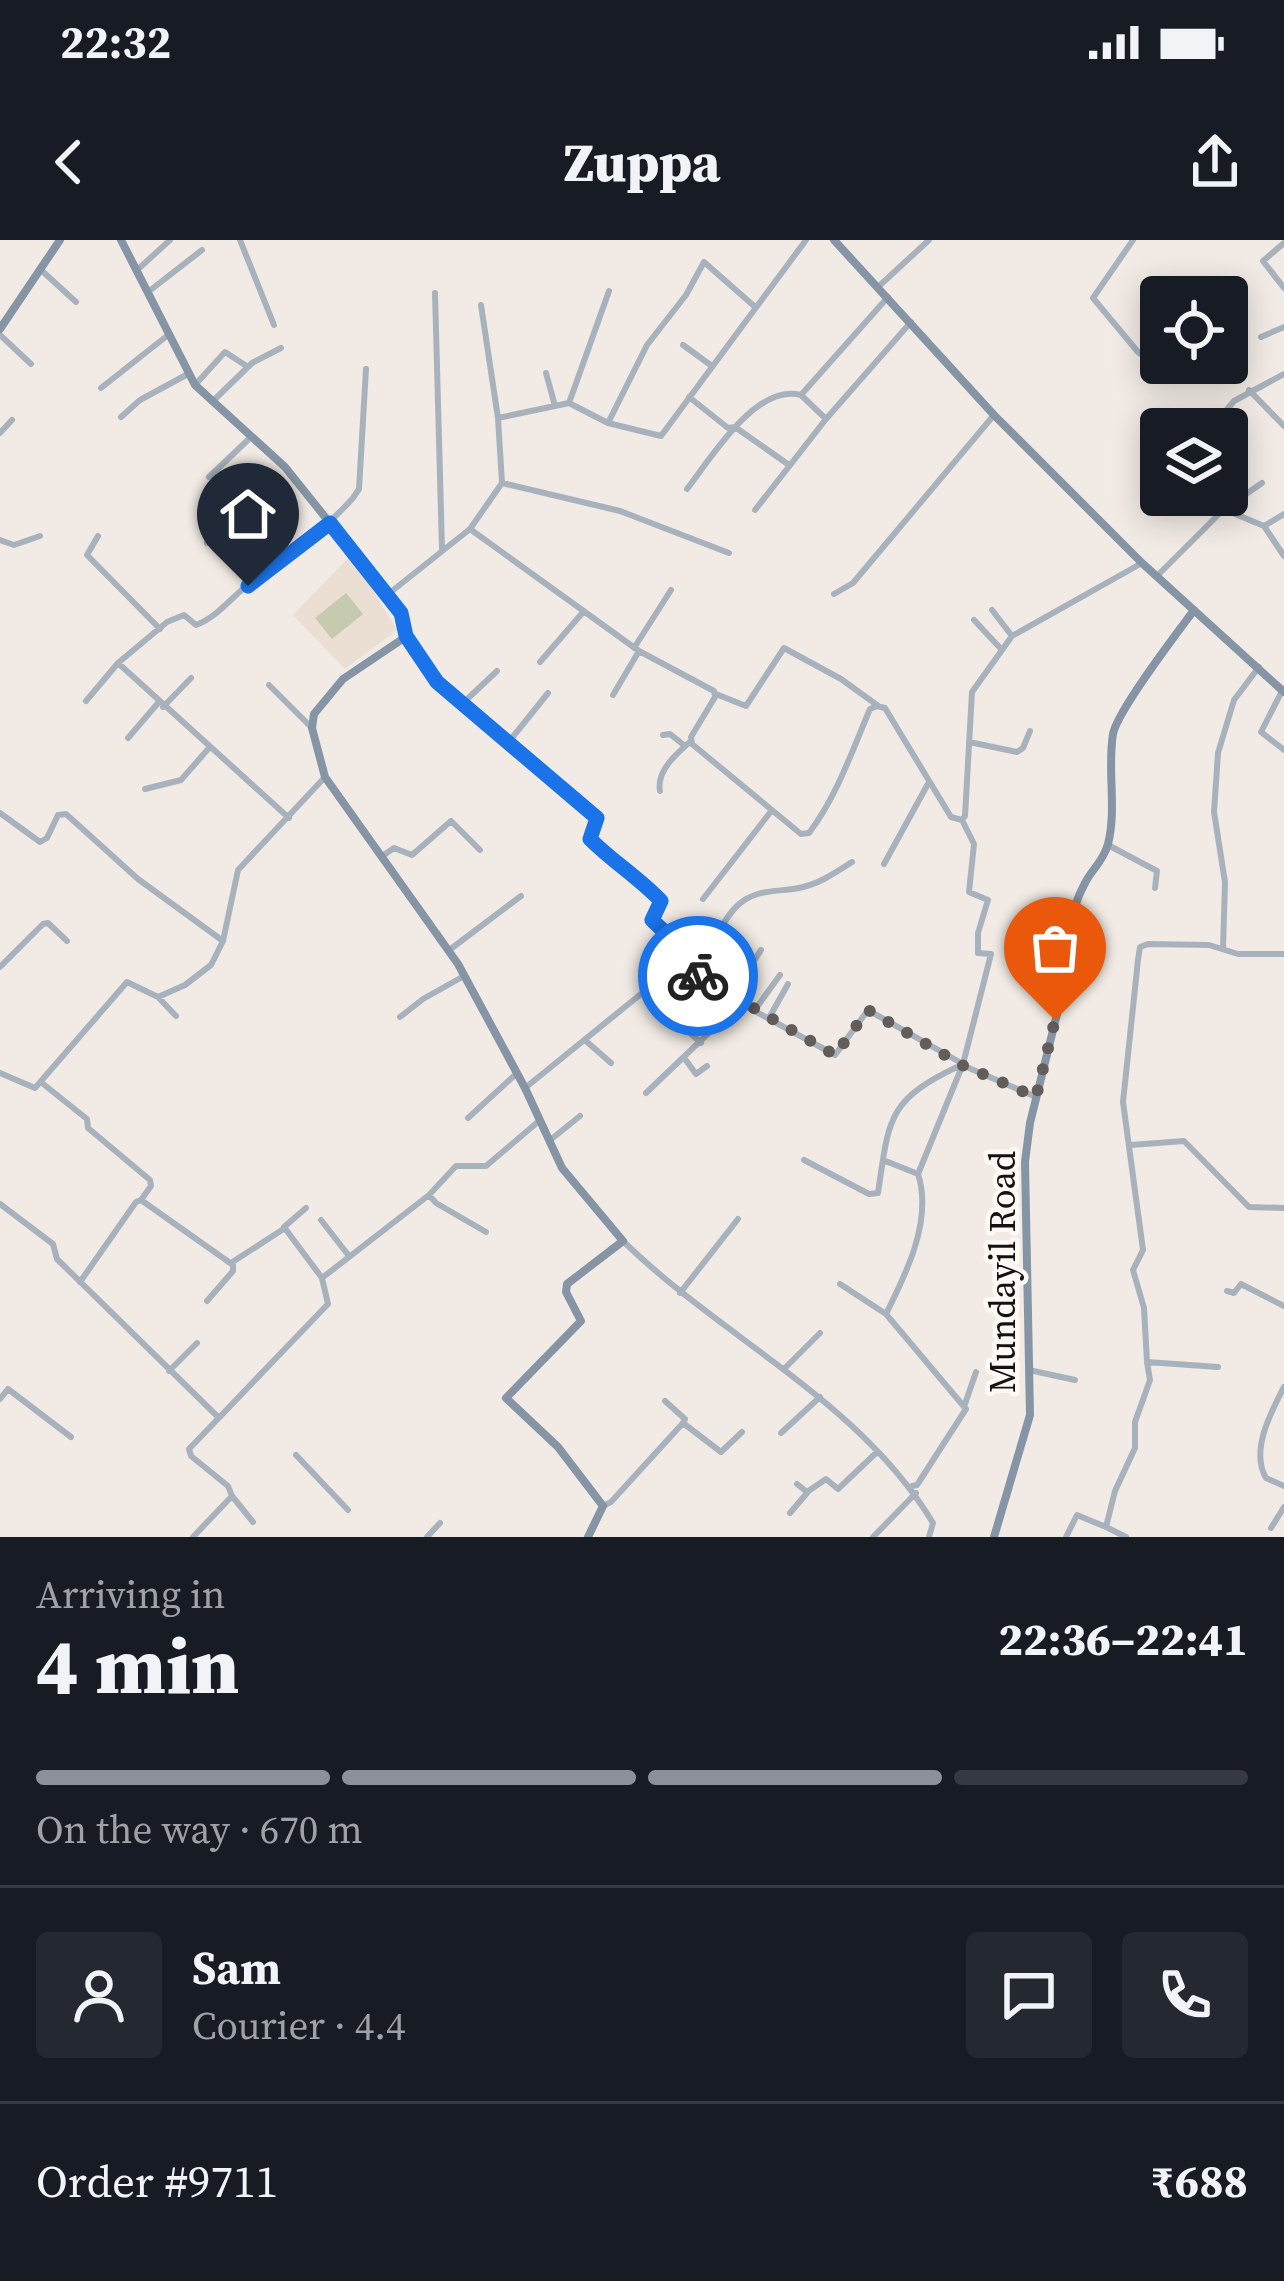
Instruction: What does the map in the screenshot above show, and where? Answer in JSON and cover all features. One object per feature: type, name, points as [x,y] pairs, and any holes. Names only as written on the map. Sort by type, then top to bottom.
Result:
[{"type":"main road","points":[[0,332],[60,240]]},
{"type":"main road","points":[[834,240],[994,416],[1142,563],[1283,692]]},
{"type":"main road","points":[[123,241],[195,385],[285,467],[401,613],[406,636],[343,679],[314,714],[312,728],[325,777],[464,976],[562,1168],[623,1241],[568,1283],[566,1292],[581,1321],[506,1398],[558,1447],[603,1506],[588,1537]]},
{"type":"main road","name":"Mundayil Road","points":[[994,1537],[1030,1415],[1025,1162],[1064,982],[1063,959],[1078,898],[1108,845],[1113,730],[1194,610]]},
{"type":"street","points":[[136,271],[170,240]]},
{"type":"street","points":[[240,240],[274,325]]},
{"type":"street","points":[[498,418],[569,403],[608,423],[661,436],[806,240]]},
{"type":"street","points":[[878,287],[929,240]]},
{"type":"street","points":[[1120,240],[1131,243],[1093,298],[1140,354]]},
{"type":"street","points":[[1283,284],[1263,261],[1284,243]]},
{"type":"street","points":[[148,292],[202,250]]},
{"type":"street","points":[[608,423],[647,345],[686,295],[704,262],[755,307]]},
{"type":"street","points":[[40,269],[76,302]]},
{"type":"street","points":[[569,403],[609,291]]},
{"type":"street","points":[[435,292],[442,549]]},
{"type":"street","points":[[801,395],[888,297]]},
{"type":"street","points":[[387,595],[470,529],[502,483],[498,418],[481,305]]},
{"type":"street","points":[[0,309],[9,316]]},
{"type":"street","points":[[755,510],[911,322]]},
{"type":"street","points":[[1261,337],[1284,327]]},
{"type":"street","points":[[0,332],[31,364]]},
{"type":"street","points":[[101,388],[168,334]]},
{"type":"street","points":[[683,345],[712,366]]},
{"type":"street","points":[[212,402],[252,363],[281,348]]},
{"type":"street","points":[[195,385],[225,352],[245,365]]},
{"type":"street","points":[[86,701],[118,663],[160,629],[184,615],[196,625],[206,621],[256,578],[307,544],[359,489],[366,369]]},
{"type":"street","points":[[546,373],[555,406]]},
{"type":"street","points":[[121,417],[140,400],[188,374]]},
{"type":"street","points":[[1226,408],[1284,374]]},
{"type":"street","points":[[1249,391],[1284,426]]},
{"type":"street","points":[[688,489],[735,427],[768,400],[791,392],[801,395],[826,419]]},
{"type":"street","points":[[689,397],[728,428],[735,427],[790,465]]},
{"type":"street","points":[[834,593],[853,583],[994,416]]},
{"type":"street","points":[[0,433],[13,420]]},
{"type":"street","points":[[209,477],[251,437]]},
{"type":"street","points":[[502,483],[620,512],[729,553]]},
{"type":"street","points":[[1248,492],[1262,483]]},
{"type":"street","points":[[1264,526],[1284,514]]},
{"type":"street","points":[[1157,576],[1215,516]]},
{"type":"street","points":[[1239,516],[1264,526],[1284,556]]},
{"type":"street","points":[[470,529],[636,650],[716,694],[746,706],[784,648],[841,679],[885,708],[951,817],[962,820]]},
{"type":"street","points":[[0,540],[19,544],[40,536]]},
{"type":"street","points":[[98,536],[87,555],[160,629]]},
{"type":"street","points":[[207,543],[220,536],[256,578]]},
{"type":"street","points":[[886,1314],[917,1238],[922,1187],[918,1174],[962,1064],[991,954],[978,952],[988,900],[969,892],[974,844],[962,820],[972,692],[1012,636],[1142,563]]},
{"type":"street","points":[[613,695],[671,590]]},
{"type":"street","points":[[992,610],[1012,636]]},
{"type":"street","points":[[540,662],[584,611]]},
{"type":"street","points":[[974,620],[1002,650]]},
{"type":"street","points":[[406,636],[437,682],[597,818],[590,839],[661,901],[652,920],[689,955]]},
{"type":"street","points":[[118,663],[289,818]]},
{"type":"street","points":[[1222,949],[1225,882],[1214,812],[1218,753],[1234,700],[1259,667]]},
{"type":"street","points":[[463,703],[497,670]]},
{"type":"street","points":[[128,738],[191,678]]},
{"type":"street","points":[[269,685],[312,728]]},
{"type":"street","points":[[1283,692],[1262,732],[1284,750]]},
{"type":"street","points":[[507,744],[548,693]]},
{"type":"street","points":[[660,790],[660,778],[688,744],[716,694]]},
{"type":"street","points":[[663,736],[670,734],[688,744],[801,834],[809,833],[834,793],[870,709],[877,706]]},
{"type":"street","points":[[969,742],[1017,752],[1030,730]]},
{"type":"street","points":[[146,789],[181,780],[209,748]]},
{"type":"street","points":[[158,998],[203,973],[223,941],[238,870],[325,777]]},
{"type":"street","points":[[884,864],[929,782]]},
{"type":"street","points":[[703,899],[772,811]]},
{"type":"street","points":[[0,813],[38,842],[46,839],[59,814],[66,814],[138,878],[223,941]]},
{"type":"street","points":[[382,856],[394,848],[412,856],[451,821],[480,850]]},
{"type":"street","points":[[1108,845],[1155,869],[1155,888]]},
{"type":"street","points":[[525,1088],[699,951],[738,903],[757,893],[802,888],[852,862]]},
{"type":"street","points":[[448,950],[521,896]]},
{"type":"street","points":[[0,967],[44,924],[68,941]]},
{"type":"street","points":[[1106,1527],[1115,1490],[1135,1448],[1136,1422],[1150,1380],[1144,1308],[1133,1270],[1143,1250],[1123,1102],[1140,946],[1199,945],[1238,954],[1284,954]]},
{"type":"street","points":[[730,997],[760,950]]},
{"type":"street","points":[[678,963],[835,1055],[868,1010],[962,1064],[1036,1097]]},
{"type":"street","points":[[754,1011],[780,975]]},
{"type":"street","points":[[400,1017],[464,976]]},
{"type":"street","points":[[0,1073],[26,1086],[35,1088],[42,1083],[127,982],[158,998],[176,1016]]},
{"type":"street","points":[[769,1018],[788,984]]},
{"type":"street","points":[[646,1094],[740,1003]]},
{"type":"street","points":[[686,1029],[701,1043]]},
{"type":"street","points":[[586,1041],[610,1063]]},
{"type":"street","points":[[685,1059],[697,1074],[707,1066]]},
{"type":"street","points":[[804,1160],[869,1194],[878,1193],[888,1128],[900,1104],[932,1078],[962,1064]]},
{"type":"street","points":[[468,1118],[516,1074]]},
{"type":"street","points":[[42,1083],[71,1103],[87,1119],[88,1127],[151,1180],[80,1282]]},
{"type":"street","points":[[549,1141],[580,1116]]},
{"type":"street","points":[[322,1278],[429,1195],[456,1166],[486,1166],[539,1121]]},
{"type":"street","points":[[1131,1145],[1184,1142],[1249,1207],[1284,1208]]},
{"type":"street","points":[[883,1160],[918,1174]]},
{"type":"street","points":[[429,1195],[486,1232]]},
{"type":"street","points":[[141,1200],[231,1263],[233,1271],[207,1301]]},
{"type":"street","points":[[0,1204],[53,1244],[57,1259],[218,1417]]},
{"type":"street","points":[[231,1263],[285,1228],[306,1208]]},
{"type":"street","points":[[680,1293],[738,1219]]},
{"type":"street","points":[[321,1220],[349,1256]]},
{"type":"street","points":[[253,1522],[228,1486],[190,1456],[189,1449],[328,1304],[322,1278],[285,1228]]},
{"type":"street","points":[[623,1241],[680,1293],[820,1397],[877,1452],[914,1490],[933,1523],[929,1537]]},
{"type":"street","points":[[840,1284],[886,1314],[965,1404]]},
{"type":"street","points":[[1227,1291],[1234,1293],[1241,1284],[1284,1306]]},
{"type":"street","points":[[784,1369],[820,1333]]},
{"type":"street","points":[[170,1371],[197,1343]]},
{"type":"street","points":[[1147,1362],[1218,1367]]},
{"type":"street","points":[[1030,1370],[1075,1380]]},
{"type":"street","points":[[873,1537],[941,1450],[976,1372]]},
{"type":"street","points":[[1284,1387],[1267,1422],[1260,1464],[1266,1478],[1284,1486]]},
{"type":"street","points":[[0,1400],[8,1389],[71,1437]]},
{"type":"street","points":[[782,1433],[820,1397]]},
{"type":"street","points":[[603,1506],[683,1423],[685,1419],[665,1401]]},
{"type":"street","points":[[683,1423],[722,1452],[742,1432]]},
{"type":"street","points":[[790,1513],[825,1479],[838,1489],[877,1452]]},
{"type":"street","points":[[296,1455],[348,1510]]},
{"type":"street","points":[[797,1484],[807,1492]]},
{"type":"street","points":[[193,1537],[232,1496]]},
{"type":"street","points":[[1271,1528],[1284,1507]]},
{"type":"street","points":[[1066,1537],[1076,1515],[1126,1537]]},
{"type":"street","points":[[427,1537],[440,1523]]},
{"type":"shaded area","points":[[351,555],[397,630],[345,669],[293,615]]},
{"type":"green space","points":[[346,593],[363,614],[332,639],[315,618]]},
{"type":"way so far","points":[[698,976],[835,1055],[868,1010],[962,1065],[1036,1097],[1055,1020]]},
{"type":"route","points":[[248,586],[330,523],[401,613],[406,636],[437,682],[597,818],[590,839],[661,901],[652,920],[689,955],[678,963],[698,976]]}]
